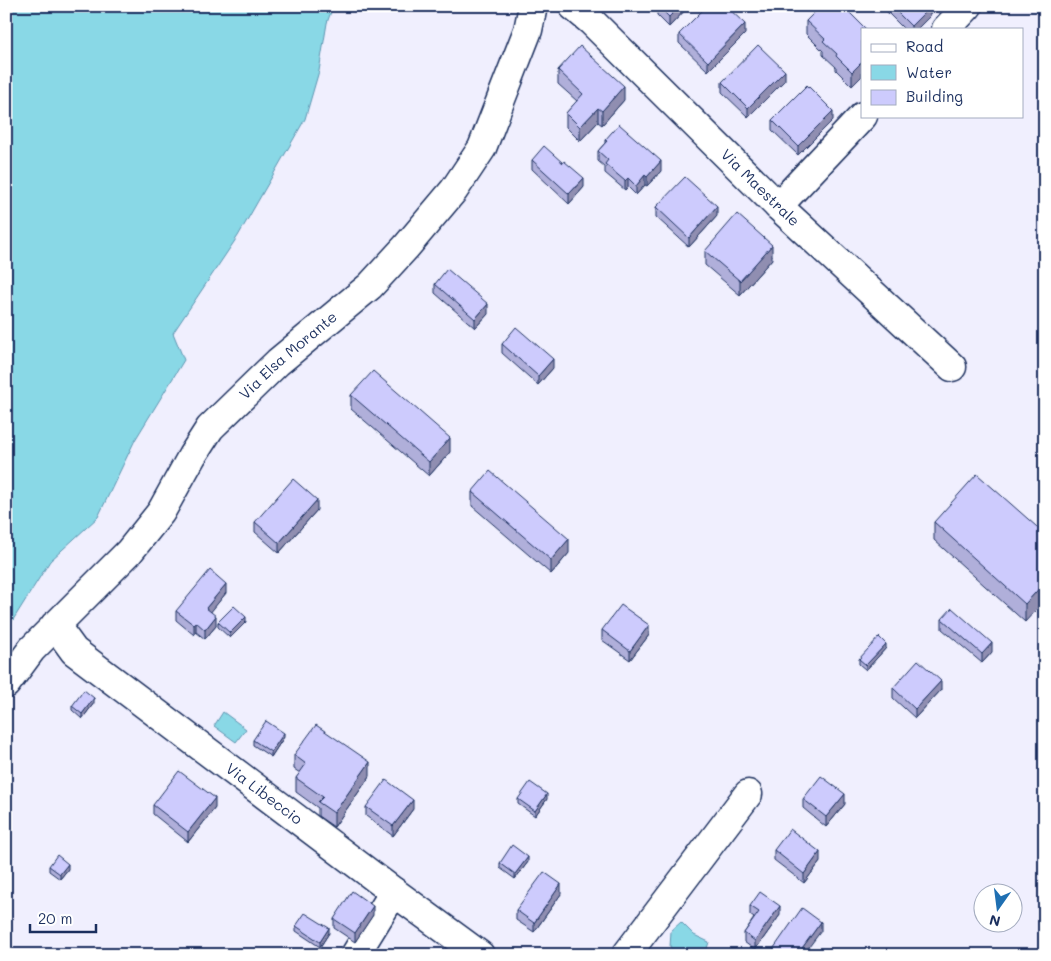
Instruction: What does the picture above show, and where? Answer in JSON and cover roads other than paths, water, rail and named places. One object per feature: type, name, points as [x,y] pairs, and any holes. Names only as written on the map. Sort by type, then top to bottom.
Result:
[{"type":"street","name":"Via Elsa Morante","points":[[6,684],[32,649],[128,552],[161,512],[210,428],[278,362],[370,286],[454,190],[482,148],[528,30],[533,6]]},
{"type":"street","points":[[947,28],[968,6]]},
{"type":"street","name":"Via Maestrale","points":[[590,11],[778,206],[952,367]]},
{"type":"street","points":[[778,206],[861,118]]},
{"type":"street","name":"Via Libeccio","points":[[55,625],[74,651],[480,955]]},
{"type":"street","points":[[626,955],[748,794]]},
{"type":"street","points":[[355,955],[394,892]]},
{"type":"water","points":[[6,6],[333,6],[327,23],[319,71],[305,119],[238,236],[173,333],[184,360],[135,440],[98,517],[50,561],[6,631]]},
{"type":"water","points":[[223,712],[246,729],[236,742],[214,726]]},
{"type":"water","points":[[681,922],[694,935],[709,942],[705,955],[691,951],[679,955],[670,947],[671,931]]}]
